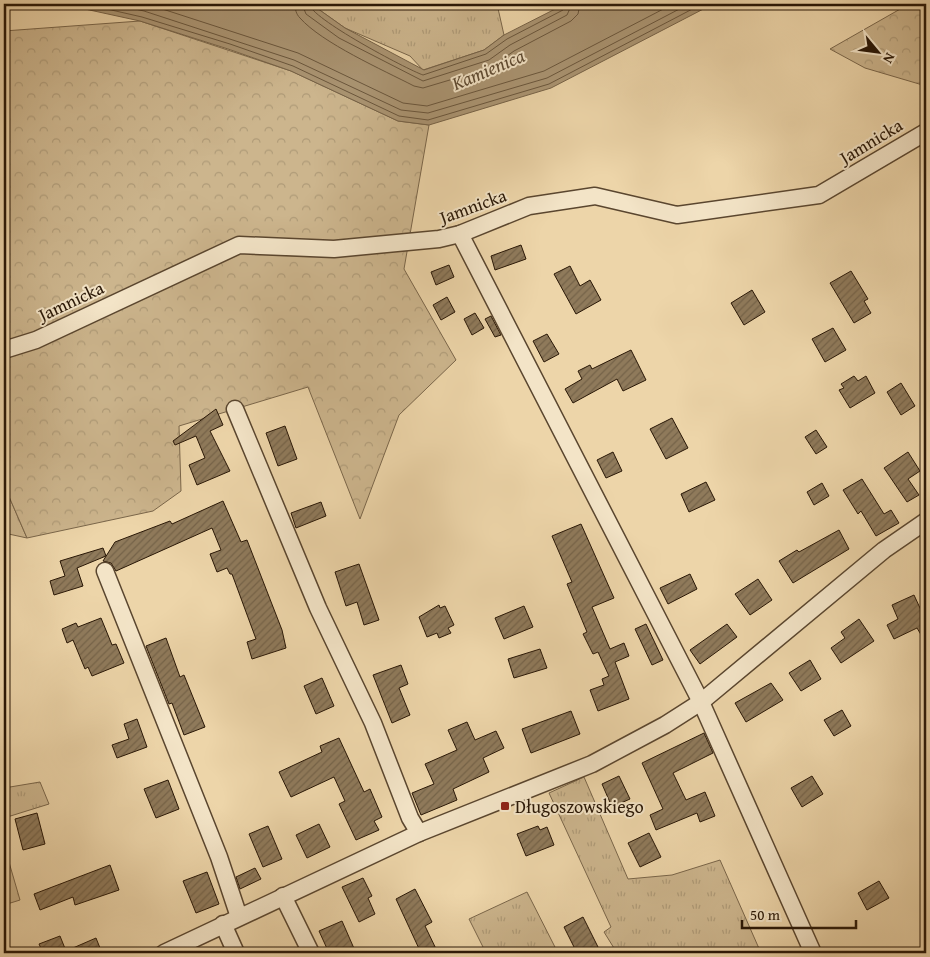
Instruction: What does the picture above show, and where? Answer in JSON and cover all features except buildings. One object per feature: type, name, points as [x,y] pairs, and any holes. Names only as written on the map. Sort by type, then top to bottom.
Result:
[{"type":"street","name":"Jamnicka","points":[[4,350],[36,340],[239,245],[334,249],[439,239],[460,234],[530,206],[595,196],[677,215],[819,195],[926,132]]},
{"type":"street","points":[[460,234],[701,702],[813,953]]},
{"type":"street","points":[[235,409],[318,608],[373,723],[410,818],[419,833]]},
{"type":"street","points":[[164,953],[419,833],[592,764],[665,725],[701,702],[884,550],[926,521]]},
{"type":"street","points":[[104,571],[219,857],[239,917]]},
{"type":"street","points":[[283,896],[310,953]]},
{"type":"street","points":[[223,924],[236,953]]},
{"type":"green space","points":[[306,4],[497,4],[504,35],[484,50],[423,70],[410,56],[345,28],[314,6]]},
{"type":"green space","points":[[909,4],[926,4],[926,86],[865,68],[830,49]]},
{"type":"green space","points":[[140,21],[291,71],[398,121],[429,125],[404,269],[456,360],[399,415],[360,519],[308,387],[179,426],[181,491],[153,511],[27,538],[4,485],[4,31]]},
{"type":"green space","points":[[4,485],[27,538],[4,533]]},
{"type":"green space","points":[[584,777],[628,879],[672,875],[720,860],[761,953],[617,953],[604,932],[611,927],[549,793]]},
{"type":"green space","points":[[40,782],[49,804],[4,818],[4,788]]},
{"type":"green space","points":[[4,845],[20,900],[4,905]]},
{"type":"green space","points":[[527,892],[558,953],[486,953],[469,919]]},
{"type":"water","name":"Kamienica","points":[[62,4],[306,4],[314,6],[345,28],[424,70],[484,50],[504,35],[565,4],[713,4],[551,88],[429,125],[398,121],[291,71],[228,49],[140,21]]},
{"type":"place","name":"Długoszowskiego","points":[[505,806]]}]
